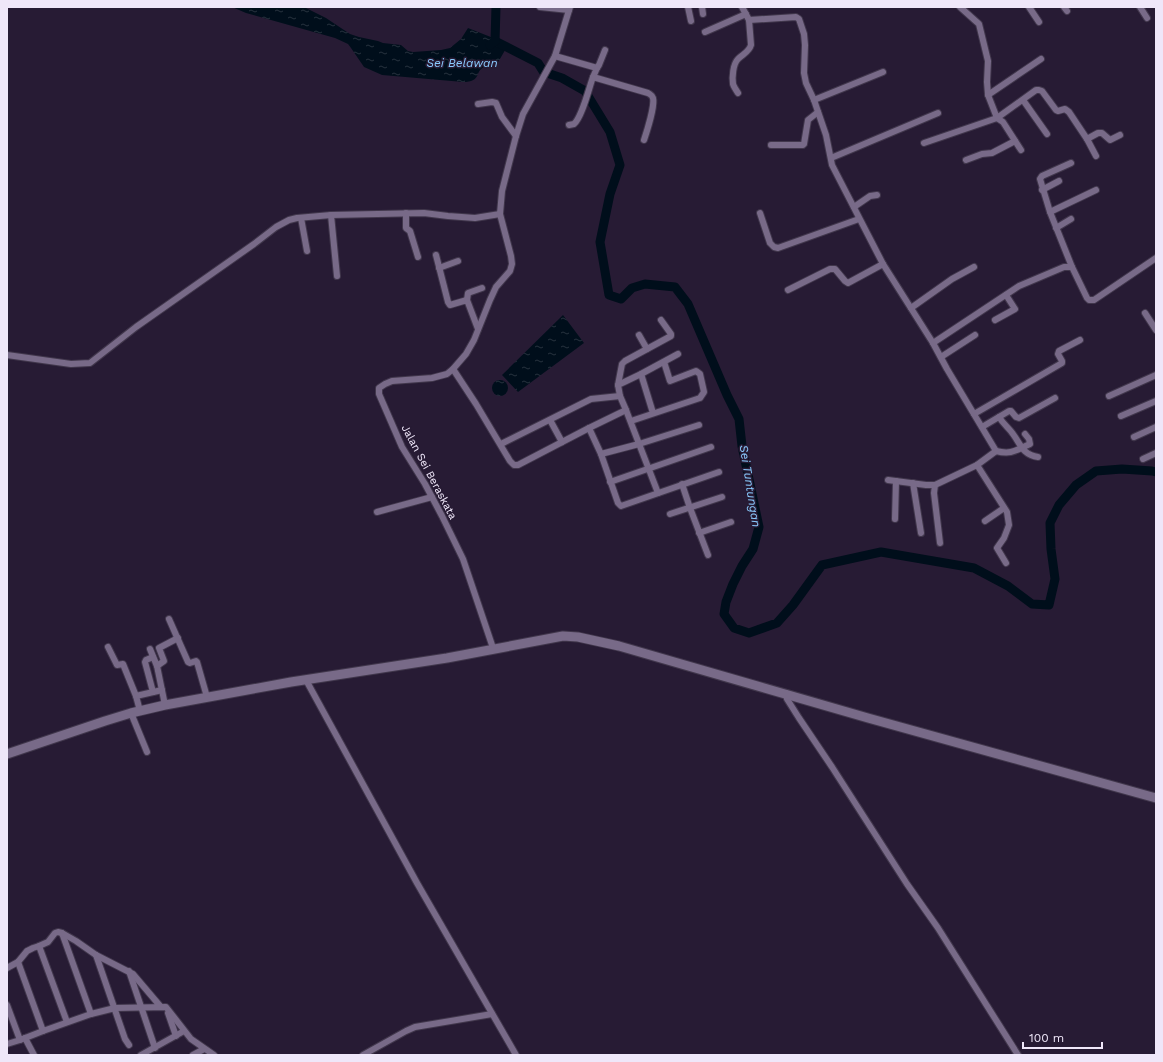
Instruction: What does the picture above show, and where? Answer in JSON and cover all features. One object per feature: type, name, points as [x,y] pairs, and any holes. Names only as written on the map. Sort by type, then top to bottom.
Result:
[{"type":"main road","points":[[7,754],[105,720],[136,705],[164,698],[205,691],[306,680],[446,658],[563,636],[578,636],[619,646],[786,693],[868,718],[1156,798]]},
{"type":"street","points":[[540,7],[570,8]]},
{"type":"street","points":[[688,7],[691,20]]},
{"type":"street","points":[[738,93],[733,85],[735,62],[747,52],[751,45],[747,17],[742,7]]},
{"type":"street","points":[[960,7],[979,24],[988,61],[988,95],[997,118],[1003,122],[1021,150]]},
{"type":"street","points":[[1029,7],[1039,22]]},
{"type":"street","points":[[1140,7],[1147,18]]},
{"type":"street","name":"Jalan Sei Beraskata","points":[[493,648],[463,559],[432,497],[400,443],[378,394],[379,388],[392,381],[432,378],[447,374],[455,367],[466,354],[474,340],[496,287],[510,271],[512,264],[511,256],[500,214],[502,191],[523,114],[555,56],[570,8]]},
{"type":"street","points":[[705,32],[747,17],[796,17],[799,19],[804,34],[804,73],[806,83],[814,100],[826,135],[834,169],[883,264],[933,343],[996,451]]},
{"type":"street","points":[[569,125],[576,122],[605,50]]},
{"type":"street","points":[[555,56],[597,68]]},
{"type":"street","points":[[988,95],[1041,58]]},
{"type":"street","points":[[814,100],[882,72]]},
{"type":"street","points":[[593,77],[648,93],[652,96],[652,112],[644,140]]},
{"type":"street","points":[[924,143],[997,118],[1036,90],[1039,90],[1042,91],[1056,110],[1060,111],[1065,109],[1069,112],[1087,138],[1096,156]]},
{"type":"street","points":[[1023,100],[1046,134]]},
{"type":"street","points":[[478,104],[492,102],[496,103],[502,117],[516,136]]},
{"type":"street","points":[[771,146],[803,145],[808,120],[818,112]]},
{"type":"street","points":[[831,158],[938,113]]},
{"type":"street","points":[[1087,138],[1098,133],[1102,133],[1110,140],[1120,135]]},
{"type":"street","points":[[966,160],[982,154],[992,153],[1014,141]]},
{"type":"street","points":[[1071,163],[1040,178],[1040,180],[1042,190],[1056,228],[1087,298],[1089,300],[1094,300],[1156,258]]},
{"type":"street","points":[[1042,190],[1059,181]]},
{"type":"street","points":[[1050,212],[1096,190]]},
{"type":"street","points":[[854,206],[870,196],[877,195]]},
{"type":"street","points":[[406,213],[406,228],[410,231],[418,257]]},
{"type":"street","points":[[7,355],[71,364],[90,363],[148,318],[276,227],[289,220],[331,215],[424,213],[475,218],[500,214]]},
{"type":"street","points":[[760,213],[772,246],[778,248],[859,219]]},
{"type":"street","points":[[331,215],[337,276]]},
{"type":"street","points":[[301,218],[307,251]]},
{"type":"street","points":[[1056,228],[1071,219]]},
{"type":"street","points":[[436,255],[450,305],[467,300]]},
{"type":"street","points":[[439,268],[458,261]]},
{"type":"street","points":[[788,290],[830,269],[835,269],[848,283],[883,264]]},
{"type":"street","points":[[911,308],[952,278],[974,267]]},
{"type":"street","points":[[933,343],[1019,286],[1064,267],[1072,267]]},
{"type":"street","points":[[478,329],[467,300],[468,293],[482,288]]},
{"type":"street","points":[[995,320],[1014,311],[1014,307],[1006,295]]},
{"type":"street","points":[[1145,313],[1156,330]]},
{"type":"street","points":[[658,492],[620,396],[618,385],[622,364],[625,361],[672,336],[661,320]]},
{"type":"street","points":[[639,334],[647,349]]},
{"type":"street","points":[[941,357],[975,335]]},
{"type":"street","points":[[974,414],[1062,363],[1058,354],[1059,351],[1080,340]]},
{"type":"street","points":[[618,385],[678,354]]},
{"type":"street","points":[[631,421],[700,398],[704,392],[700,374],[696,370],[670,381],[664,362]]},
{"type":"street","points":[[455,367],[510,461],[514,465],[518,465],[626,410]]},
{"type":"street","points":[[641,374],[653,413]]},
{"type":"street","points":[[1109,396],[1156,375]]},
{"type":"street","points":[[501,444],[591,399],[620,396]]},
{"type":"street","points":[[982,427],[1009,411],[1019,418],[1055,398]]},
{"type":"street","points":[[1122,416],[1156,401]]},
{"type":"street","points":[[999,417],[1003,424],[1013,433],[1021,448],[1027,453],[1038,456]]},
{"type":"street","points":[[550,420],[562,442]]},
{"type":"street","points":[[601,454],[699,425]]},
{"type":"street","points":[[1134,437],[1156,427]]},
{"type":"street","points":[[589,428],[601,454],[618,504],[621,506],[719,472]]},
{"type":"street","points":[[888,480],[936,485],[977,465],[996,451],[1006,453],[1015,452],[1030,444],[1025,434]]},
{"type":"street","points":[[610,482],[711,446]]},
{"type":"street","points":[[1143,459],[1156,453]]},
{"type":"street","points":[[977,465],[1007,512],[1009,525],[1004,538],[997,548],[1006,564]]},
{"type":"street","points":[[894,519],[896,481]]},
{"type":"street","points":[[913,483],[921,534]]},
{"type":"street","points":[[682,484],[708,555]]},
{"type":"street","points":[[936,485],[934,493],[940,543]]},
{"type":"street","points":[[376,512],[432,497]]},
{"type":"street","points":[[670,514],[722,497]]},
{"type":"street","points":[[985,520],[1004,508]]},
{"type":"street","points":[[699,533],[731,522]]},
{"type":"street","points":[[169,619],[188,662],[197,662],[205,691]]},
{"type":"street","points":[[157,666],[164,661],[159,648],[178,638]]},
{"type":"street","points":[[108,648],[117,664],[123,664],[136,705],[147,752]]},
{"type":"street","points":[[150,649],[157,666],[164,698]]},
{"type":"street","points":[[153,657],[145,662],[153,692],[164,698]]},
{"type":"street","points":[[306,680],[361,778],[417,883],[516,1055]]},
{"type":"street","points":[[136,705],[153,692]]},
{"type":"street","points":[[786,693],[789,702],[799,718],[938,928],[1018,1055]]},
{"type":"street","points":[[7,968],[18,962],[27,951],[48,942],[55,933],[62,933],[96,955],[129,971],[137,977],[184,1031],[204,1049],[214,1055]]},
{"type":"street","points":[[62,933],[91,1014]]},
{"type":"street","points":[[39,946],[67,1022]]},
{"type":"street","points":[[96,955],[125,1039],[129,1045]]},
{"type":"street","points":[[18,962],[43,1031]]},
{"type":"street","points":[[129,971],[155,1048]]},
{"type":"street","points":[[7,1004],[22,1039],[34,1055]]},
{"type":"street","points":[[7,1044],[91,1014],[115,1008],[163,1007]]},
{"type":"street","points":[[163,1007],[176,1036]]},
{"type":"street","points":[[363,1055],[415,1027],[492,1014]]},
{"type":"street","points":[[141,1055],[184,1031]]},
{"type":"street","points":[[193,1055],[204,1049]]},
{"type":"water","name":"Sei Belawan","points":[[232,7],[304,7],[326,18],[350,34],[383,43],[401,45],[408,51],[413,52],[450,48],[461,39],[468,28],[506,43],[506,48],[497,64],[484,67],[479,71],[475,79],[469,82],[382,75],[364,67],[348,44],[335,38],[246,13]]},
{"type":"water","points":[[563,315],[584,343],[518,392],[502,375]]},
{"type":"water","points":[[500,380],[506,382],[508,388],[506,394],[500,396],[494,394],[492,388],[494,382]]},
{"type":"waterway","name":"Sei Belawan","points":[[490,45],[495,41],[496,7]]},
{"type":"waterway","name":"Sei Tuntungan","points":[[495,41],[538,63],[543,71],[562,78],[585,91],[610,132],[620,165],[610,194],[600,242],[609,295],[621,299],[632,288],[645,284],[675,287],[688,304],[727,395],[739,419],[742,446],[759,527],[753,549],[742,566],[726,602],[724,614],[734,628],[749,633],[777,623],[793,605],[822,565],[881,552],[974,568],[1008,586],[1032,604],[1049,605],[1055,579],[1051,549],[1050,523],[1059,505],[1076,485],[1096,471],[1122,469],[1156,472]]}]
